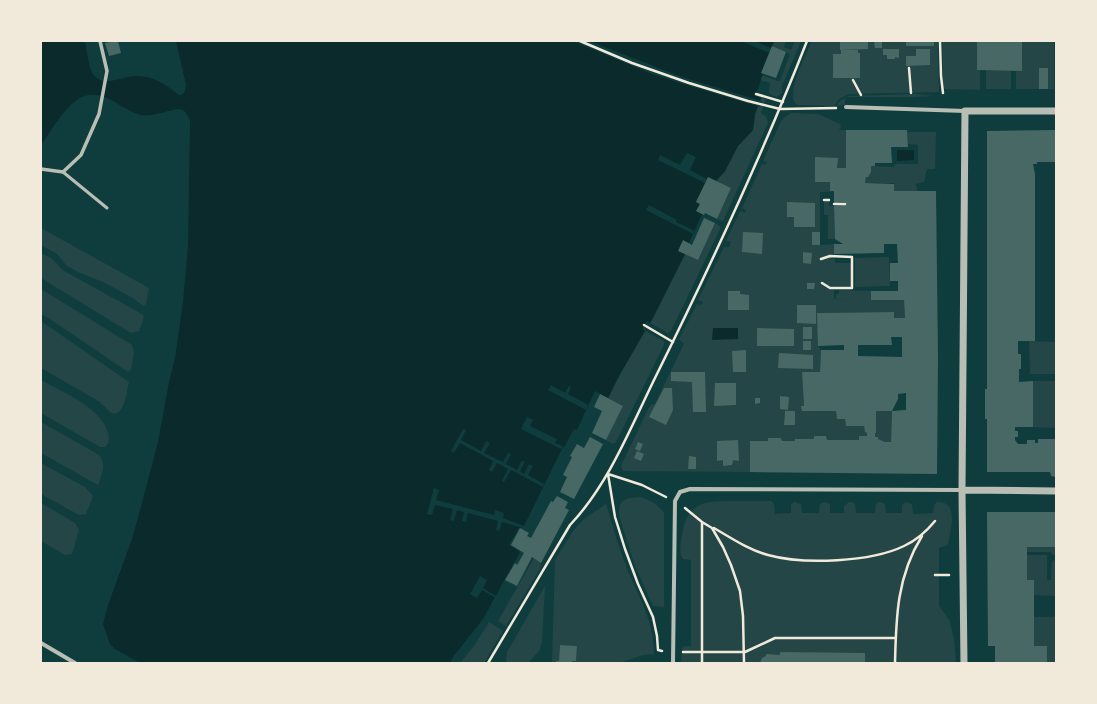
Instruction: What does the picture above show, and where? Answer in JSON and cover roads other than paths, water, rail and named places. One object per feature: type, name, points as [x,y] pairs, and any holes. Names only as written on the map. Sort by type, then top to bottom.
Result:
[{"type":"street","points":[[41,168],[64,172],[81,155],[99,114],[107,71],[100,41]]},
{"type":"street","points":[[846,107],[965,111],[1056,111]]},
{"type":"street","points":[[964,663],[962,490],[965,111]]},
{"type":"street","points":[[673,663],[675,501],[680,492],[690,489],[1056,491]]},
{"type":"street","points":[[41,643],[75,663]]},
{"type":"lane","points":[[64,172],[107,208]]}]
